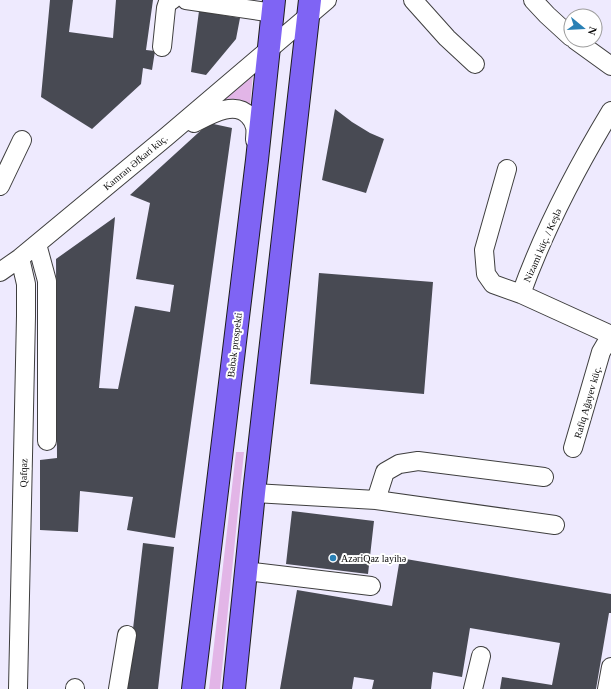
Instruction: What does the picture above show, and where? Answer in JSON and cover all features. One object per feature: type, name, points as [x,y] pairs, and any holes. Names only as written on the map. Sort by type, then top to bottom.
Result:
[{"type":"main road","name":"Babək prospekti","points":[[193,689],[273,7]]},
{"type":"main road","points":[[234,689],[254,493],[309,8]]},
{"type":"main road","points":[[204,689],[220,538],[217,488]]},
{"type":"main road","points":[[225,689],[226,670],[241,617]]},
{"type":"street","points":[[162,47],[166,8],[168,2],[172,0]]},
{"type":"street","points":[[186,0],[273,7]]},
{"type":"street","name":"Kamran Əfkari küç.","points":[[0,272],[37,244],[269,50],[309,8],[327,0]]},
{"type":"street","points":[[413,0],[447,38],[475,64]]},
{"type":"street","points":[[534,0],[563,30]]},
{"type":"street","points":[[586,48],[611,66]]},
{"type":"street","points":[[166,137],[226,109],[242,110],[248,114],[255,126],[256,160]]},
{"type":"street","name":"Nizami küç. / Keşlə","points":[[611,110],[586,153],[552,221],[530,269],[521,294],[611,335]]},
{"type":"street","points":[[0,186],[22,140]]},
{"type":"street","points":[[507,169],[484,250],[486,274],[493,284],[521,294]]},
{"type":"street","points":[[37,244],[47,281],[47,441]]},
{"type":"street","name":"Qafqaz","points":[[18,689],[26,316],[26,284],[20,258]]},
{"type":"street","name":"Rafiq Ağayev küç.","points":[[573,448],[601,352],[611,335]]},
{"type":"street","points":[[376,500],[385,472],[398,464],[418,461],[544,477]]},
{"type":"street","points":[[254,493],[376,500],[555,525]]},
{"type":"street","points":[[246,571],[371,586]]},
{"type":"street","points":[[118,689],[127,635]]},
{"type":"street","points":[[473,689],[481,656]]},
{"type":"street","points":[[607,689],[611,667]]},
{"type":"shaded area","points":[[253,74],[250,106],[243,101],[217,103]]},
{"type":"shaded area","points":[[236,452],[244,452],[220,689],[209,689]]},
{"type":"building","points":[[50,0],[73,0],[69,32],[113,38],[116,0],[153,0],[146,50],[155,51],[152,70],[143,68],[141,84],[92,129],[41,97]]},
{"type":"building","points":[[199,11],[240,18],[236,39],[206,75],[191,72]]},
{"type":"building","points":[[335,109],[352,122],[370,133],[384,139],[366,193],[322,180]]},
{"type":"building","points":[[209,123],[232,128],[175,538],[127,530],[133,497],[80,491],[78,532],[40,530],[40,460],[57,458],[56,259],[115,217],[99,388],[118,389],[135,306],[170,312],[174,285],[136,279],[150,203],[130,195]]},
{"type":"building","points":[[319,273],[433,282],[424,394],[310,384]]},
{"type":"building","points":[[292,511],[374,521],[368,574],[286,564]]},
{"type":"building","points":[[143,543],[174,547],[158,689],[126,689]]},
{"type":"building","points":[[400,558],[611,594],[611,613],[609,613],[596,689],[500,689],[502,677],[552,685],[560,643],[470,628],[462,677],[433,672],[431,689],[372,689],[374,680],[354,677],[352,689],[280,689],[297,590],[392,606]]},
{"type":"place","name":"AzəriQaz layihə","points":[[333,558]]}]
